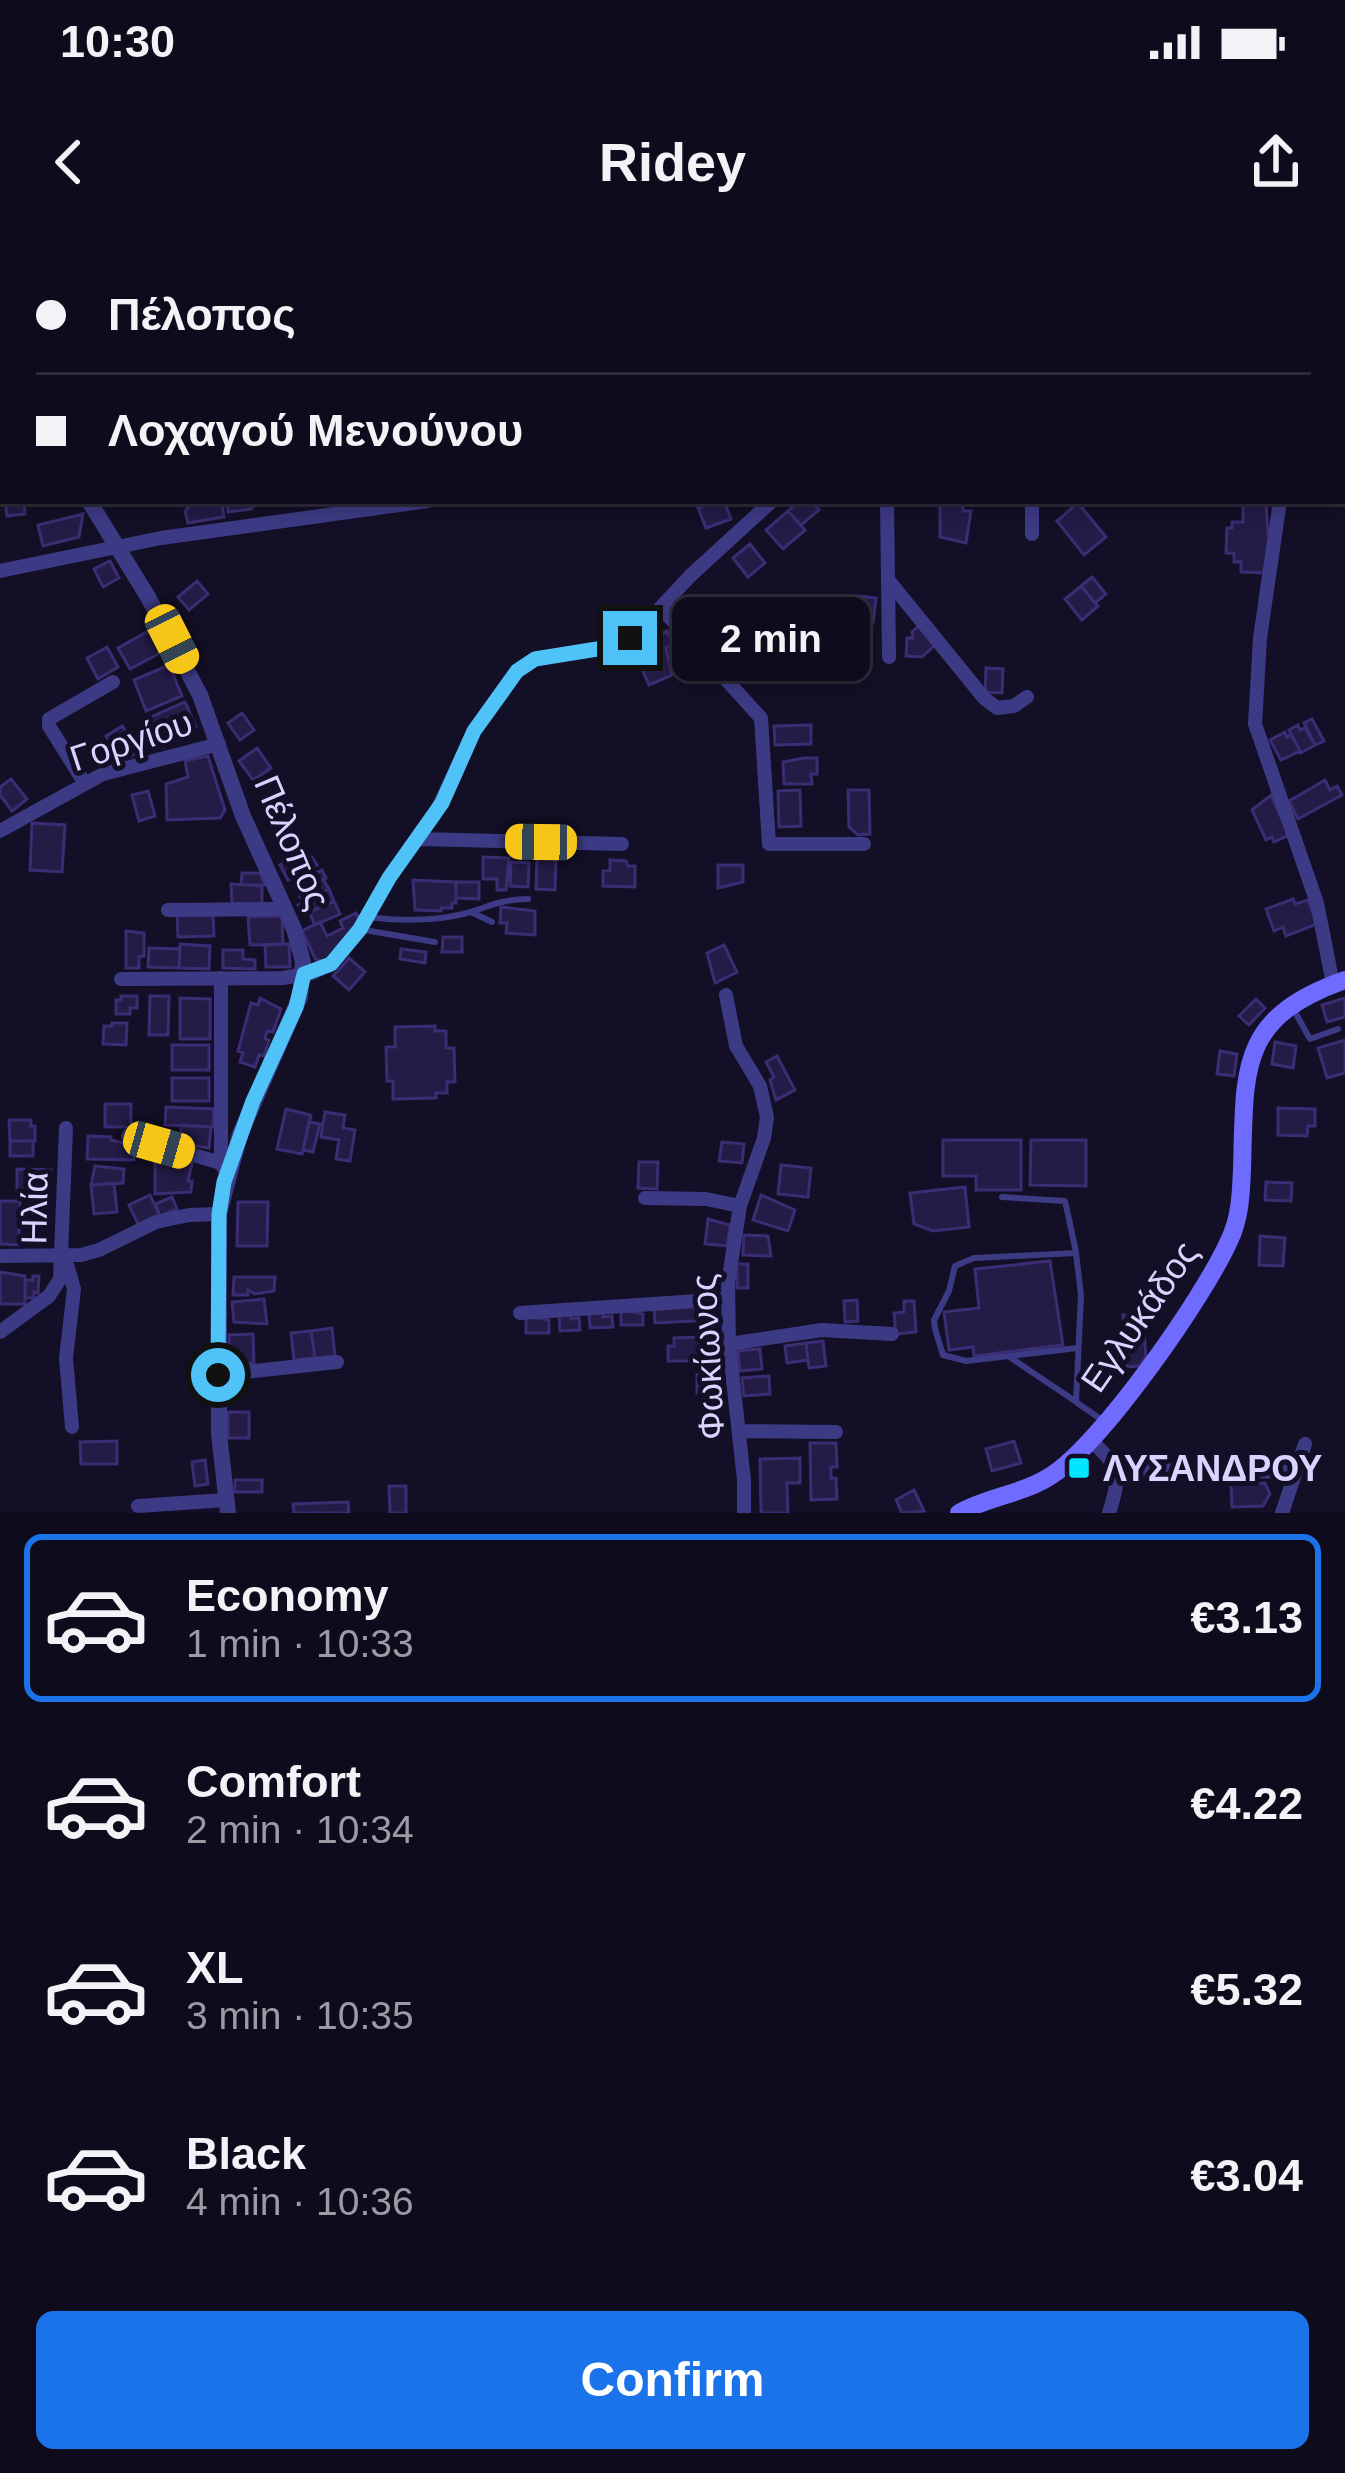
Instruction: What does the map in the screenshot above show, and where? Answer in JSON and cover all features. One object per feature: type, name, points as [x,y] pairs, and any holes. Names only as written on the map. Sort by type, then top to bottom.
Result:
[{"type":"main road","name":"Εγλυκάδος","points":[[959,1513],[1049,1478],[1106,1422],[1184,1315],[1230,1240],[1239,1208],[1250,1064],[1265,1029],[1291,1004],[1339,982]]},
{"type":"street","name":"Πέλοπος","points":[[91,504],[189,673],[246,824],[298,942],[304,974]]},
{"type":"street","points":[[0,572],[118,546],[383,504]]},
{"type":"street","points":[[122,979],[304,974],[331,964],[364,923],[447,794],[474,731],[517,671],[539,658],[620,642],[638,632],[769,504]]},
{"type":"street","points":[[887,504],[890,657]]},
{"type":"street","points":[[1031,504],[1032,534]]},
{"type":"street","points":[[1280,504],[1260,638],[1255,724],[1339,982]]},
{"type":"street","points":[[889,581],[984,698],[997,708],[1014,706],[1027,697]]},
{"type":"street","points":[[661,608],[761,718],[769,844],[864,844]]},
{"type":"street","points":[[84,782],[49,719],[113,682]]},
{"type":"street","name":"Γοργίου","points":[[0,831],[84,782],[136,763],[219,744]]},
{"type":"street","points":[[418,839],[622,844]]},
{"type":"street","points":[[168,910],[285,909]]},
{"type":"street","points":[[224,1169],[296,1007],[304,974]]},
{"type":"street","points":[[138,1506],[226,1506],[218,1375],[219,1214],[224,1169],[221,978]]},
{"type":"street","name":"Φωκίωνος","points":[[726,994],[736,1046],[760,1086],[767,1112],[764,1138],[740,1206],[728,1299],[744,1513]]},
{"type":"street","name":"Ηλία","points":[[0,1332],[54,1291],[60,1279],[66,1128]]},
{"type":"street","points":[[128,1136],[224,1169]]},
{"type":"street","points":[[645,1198],[706,1198],[740,1206]]},
{"type":"street","points":[[0,1256],[64,1256],[99,1250],[166,1219],[219,1214]]},
{"type":"street","points":[[64,1256],[74,1289],[66,1348],[71,1427]]},
{"type":"street","points":[[520,1313],[728,1299]]},
{"type":"street","points":[[729,1344],[822,1330],[892,1334]]},
{"type":"street","points":[[218,1375],[337,1362]]},
{"type":"street","points":[[739,1432],[836,1432]]},
{"type":"street","points":[[1090,1440],[1116,1469],[1109,1513]]},
{"type":"street","points":[[1282,1513],[1305,1444]]},
{"type":"street","points":[[1116,1469],[1295,1472]]},
{"type":"lane","points":[[364,923],[471,912],[497,900],[528,898]]},
{"type":"lane","points":[[471,912],[492,922]]},
{"type":"lane","points":[[364,923],[435,942]]},
{"type":"lane","points":[[1291,1004],[1310,1040],[1338,1029]]},
{"type":"lane","points":[[1002,1197],[1065,1201],[1081,1295],[1076,1402]]},
{"type":"lane","points":[[1076,1253],[974,1258],[955,1266],[934,1320],[940,1352],[947,1359],[1077,1348]]},
{"type":"lane","points":[[1008,1356],[1106,1422]]},
{"type":"building","points":[[5,504],[24,504],[25,514],[7,516]]},
{"type":"building","points":[[191,504],[222,504],[224,517],[188,523],[185,511]]},
{"type":"building","points":[[227,504],[255,504],[251,509],[228,512]]},
{"type":"building","points":[[725,504],[731,519],[706,528],[698,508]]},
{"type":"building","points":[[796,504],[814,504],[819,510],[801,525],[788,511]]},
{"type":"building","points":[[1079,504],[1106,537],[1084,555],[1057,521]]},
{"type":"building","points":[[1243,504],[1266,504],[1268,534],[1273,534],[1266,573],[1241,572],[1234,553],[1226,553],[1227,528],[1232,528],[1232,522],[1243,522]]},
{"type":"building","points":[[940,505],[963,505],[963,511],[971,511],[966,543],[940,537]]},
{"type":"building","points":[[788,511],[805,530],[783,549],[766,530]]},
{"type":"building","points":[[83,514],[79,537],[43,546],[38,525]]},
{"type":"building","points":[[750,544],[765,563],[748,577],[733,558]]},
{"type":"building","points":[[110,561],[119,578],[103,587],[94,569]]},
{"type":"building","points":[[1092,577],[1106,594],[1095,603],[1081,586]]},
{"type":"building","points":[[197,581],[208,594],[189,610],[178,597]]},
{"type":"building","points":[[1081,586],[1098,606],[1082,620],[1065,599]]},
{"type":"building","points":[[858,596],[876,598],[873,623],[855,620]]},
{"type":"building","points":[[921,624],[937,643],[922,657],[906,656],[907,638],[913,638],[912,632]]},
{"type":"building","points":[[150,630],[162,652],[130,669],[118,648]]},
{"type":"building","points":[[667,631],[673,645],[666,648],[672,675],[649,685],[632,646]]},
{"type":"building","points":[[107,647],[118,667],[98,679],[87,658]]},
{"type":"building","points":[[169,665],[182,696],[146,711],[134,680]]},
{"type":"building","points":[[986,668],[1003,669],[1002,693],[985,692]]},
{"type":"building","points":[[185,702],[196,727],[164,747],[151,717]]},
{"type":"building","points":[[242,713],[254,730],[240,740],[228,723]]},
{"type":"building","points":[[1312,719],[1324,741],[1315,745],[1304,723]]},
{"type":"building","points":[[811,725],[811,744],[775,745],[774,726]]},
{"type":"building","points":[[1298,725],[1315,745],[1301,753],[1289,730]]},
{"type":"building","points":[[122,726],[138,746],[134,748],[137,753],[121,762],[106,736]]},
{"type":"building","points":[[1285,732],[1300,751],[1281,760],[1270,740]]},
{"type":"building","points":[[257,748],[271,768],[253,780],[239,761]]},
{"type":"building","points":[[208,756],[225,810],[220,818],[167,820],[166,784],[188,777],[185,761]]},
{"type":"building","points":[[817,758],[812,784],[784,784],[783,762]]},
{"type":"building","points":[[11,779],[27,799],[12,811],[0,795],[0,787]]},
{"type":"building","points":[[1325,780],[1330,790],[1337,786],[1342,795],[1298,819],[1289,801]]},
{"type":"building","points":[[800,790],[801,826],[779,827],[778,791]]},
{"type":"building","points":[[848,790],[869,790],[870,834],[858,835],[849,827]]},
{"type":"building","points":[[148,791],[155,816],[139,821],[132,795]]},
{"type":"building","points":[[1271,795],[1289,835],[1274,842],[1272,837],[1266,840],[1252,810]]},
{"type":"building","points":[[32,823],[65,825],[62,872],[30,870]]},
{"type":"building","points":[[312,857],[317,865],[288,880],[280,865],[292,858]]},
{"type":"building","points":[[483,857],[509,858],[506,890],[497,890],[497,879],[483,879]]},
{"type":"building","points":[[537,857],[556,858],[555,890],[536,889]]},
{"type":"building","points":[[610,860],[635,866],[635,887],[603,886],[603,871],[610,871]]},
{"type":"building","points":[[511,862],[529,863],[528,887],[510,886]]},
{"type":"building","points":[[718,865],[743,865],[743,882],[718,888]]},
{"type":"building","points":[[313,867],[326,878],[298,892],[292,878]]},
{"type":"building","points":[[242,873],[260,873],[265,885],[241,885]]},
{"type":"building","points":[[323,879],[329,889],[303,903],[298,892]]},
{"type":"building","points":[[413,880],[456,882],[456,903],[441,911],[415,910]]},
{"type":"building","points":[[456,882],[479,882],[479,899],[456,898]]},
{"type":"building","points":[[231,884],[262,886],[262,904],[232,904]]},
{"type":"building","points":[[329,889],[334,901],[304,915],[298,905]]},
{"type":"building","points":[[1293,899],[1295,904],[1308,900],[1317,924],[1286,936],[1283,927],[1274,931],[1266,909]]},
{"type":"building","points":[[334,901],[340,914],[315,925],[309,912]]},
{"type":"building","points":[[501,907],[535,911],[535,935],[506,933],[507,923],[500,923]]},
{"type":"building","points":[[356,913],[361,923],[328,961],[316,960],[302,931],[320,922],[327,936],[343,928],[340,921]]},
{"type":"building","points":[[177,914],[213,914],[214,936],[178,937]]},
{"type":"building","points":[[282,916],[283,944],[250,945],[248,917]]},
{"type":"building","points":[[126,931],[144,933],[139,968],[126,968]]},
{"type":"building","points":[[443,937],[462,937],[462,952],[442,952]]},
{"type":"building","points":[[180,944],[210,946],[209,969],[179,968]]},
{"type":"building","points":[[289,944],[290,967],[266,967],[265,945]]},
{"type":"building","points":[[724,945],[737,972],[715,983],[707,953]]},
{"type":"building","points":[[149,948],[180,949],[179,968],[148,967]]},
{"type":"building","points":[[401,949],[426,952],[425,963],[400,959]]},
{"type":"building","points":[[223,950],[243,950],[243,959],[255,960],[255,969],[223,968]]},
{"type":"building","points":[[349,958],[365,972],[349,990],[333,976]]},
{"type":"building","points":[[137,996],[137,1008],[130,1008],[130,1014],[116,1014],[116,1000]]},
{"type":"building","points":[[150,996],[169,996],[168,1035],[149,1035]]},
{"type":"building","points":[[180,998],[210,999],[210,1039],[180,1039]]},
{"type":"building","points":[[260,998],[281,1009],[273,1032],[267,1031],[264,1056],[259,1055],[255,1067],[240,1062],[243,1053],[238,1051],[251,1003],[258,1005]]},
{"type":"building","points":[[1345,998],[1345,1017],[1327,1022],[1322,1005]]},
{"type":"building","points":[[1256,999],[1265,1008],[1249,1025],[1239,1016]]},
{"type":"building","points":[[127,1023],[126,1045],[103,1044],[104,1026]]},
{"type":"building","points":[[435,1026],[435,1031],[446,1031],[446,1048],[454,1048],[455,1082],[447,1082],[447,1093],[436,1093],[436,1098],[393,1099],[386,1047],[395,1047],[395,1027]]},
{"type":"building","points":[[1345,1040],[1345,1073],[1327,1078],[1318,1048]]},
{"type":"building","points":[[1275,1042],[1296,1046],[1293,1068],[1272,1064]]},
{"type":"building","points":[[172,1045],[209,1045],[209,1070],[172,1070]]},
{"type":"building","points":[[1220,1051],[1237,1054],[1234,1076],[1217,1074]]},
{"type":"building","points":[[777,1056],[795,1090],[776,1100],[770,1080],[774,1077],[766,1062]]},
{"type":"building","points":[[172,1078],[209,1078],[209,1101],[172,1101]]},
{"type":"building","points":[[105,1104],[131,1104],[131,1127],[105,1127]]},
{"type":"building","points":[[166,1107],[214,1109],[213,1127],[165,1125]]},
{"type":"building","points":[[1278,1108],[1315,1109],[1315,1126],[1308,1126],[1307,1136],[1278,1135]]},
{"type":"building","points":[[286,1109],[311,1115],[302,1154],[277,1149]]},
{"type":"building","points":[[325,1112],[345,1115],[343,1128],[355,1130],[350,1161],[336,1159],[339,1140],[321,1137]]},
{"type":"building","points":[[9,1120],[31,1120],[35,1141],[10,1141]]},
{"type":"building","points":[[309,1122],[320,1124],[313,1152],[303,1150]]},
{"type":"building","points":[[181,1125],[211,1127],[209,1148],[181,1144]]},
{"type":"building","points":[[88,1136],[111,1137],[124,1146],[134,1146],[134,1160],[87,1159]]},
{"type":"building","points":[[943,1140],[1021,1140],[1021,1190],[976,1190],[976,1176],[943,1176]]},
{"type":"building","points":[[1031,1140],[1086,1140],[1086,1186],[1030,1185]]},
{"type":"building","points":[[10,1141],[33,1141],[33,1156],[10,1156]]},
{"type":"building","points":[[722,1142],[744,1144],[742,1163],[719,1161]]},
{"type":"building","points":[[155,1159],[189,1161],[191,1192],[155,1194]]},
{"type":"building","points":[[639,1162],[658,1162],[657,1189],[638,1188]]},
{"type":"building","points":[[781,1165],[811,1168],[808,1197],[778,1194]]},
{"type":"building","points":[[95,1166],[124,1169],[123,1183],[91,1185]]},
{"type":"building","points":[[17,1169],[51,1170],[47,1195],[17,1189]]},
{"type":"building","points":[[1266,1182],[1292,1183],[1291,1201],[1265,1200]]},
{"type":"building","points":[[114,1183],[117,1212],[94,1214],[91,1185]]},
{"type":"building","points":[[965,1187],[969,1227],[933,1231],[914,1224],[910,1193]]},
{"type":"building","points":[[150,1195],[160,1216],[139,1226],[129,1205]]},
{"type":"building","points":[[761,1195],[795,1210],[788,1231],[753,1220]]},
{"type":"building","points":[[172,1197],[177,1209],[160,1216],[155,1204]]},
{"type":"building","points":[[0,1201],[20,1201],[19,1245],[0,1244]]},
{"type":"building","points":[[238,1202],[268,1202],[267,1246],[237,1246]]},
{"type":"building","points":[[708,1219],[730,1225],[727,1246],[705,1244]]},
{"type":"building","points":[[744,1235],[768,1236],[771,1256],[743,1255]]},
{"type":"building","points":[[1260,1236],[1285,1238],[1283,1266],[1259,1265]]},
{"type":"building","points":[[1050,1261],[1063,1345],[974,1356],[973,1347],[949,1350],[944,1312],[979,1308],[975,1269]]},
{"type":"building","points":[[737,1264],[748,1264],[748,1288],[737,1288]]},
{"type":"building","points":[[0,1272],[25,1276],[25,1304],[0,1304]]},
{"type":"building","points":[[39,1276],[38,1293],[25,1298],[25,1280]]},
{"type":"building","points":[[234,1277],[275,1277],[274,1291],[233,1295]]},
{"type":"building","points":[[264,1299],[267,1324],[234,1322],[232,1302]]},
{"type":"building","points":[[857,1300],[858,1321],[845,1322],[844,1301]]},
{"type":"building","points":[[904,1301],[914,1301],[916,1332],[896,1334],[894,1313],[904,1312]]},
{"type":"building","points":[[715,1303],[716,1311],[710,1311],[716,1320],[655,1323],[654,1307]]},
{"type":"building","points":[[602,1310],[603,1317],[612,1316],[613,1327],[590,1328],[589,1311]]},
{"type":"building","points":[[621,1310],[643,1314],[643,1325],[621,1325]]},
{"type":"building","points":[[571,1314],[571,1319],[579,1318],[580,1330],[560,1331],[559,1315]]},
{"type":"building","points":[[1123,1315],[1137,1318],[1144,1333],[1146,1356],[1140,1366],[1127,1367]]},
{"type":"building","points":[[526,1316],[549,1320],[549,1333],[526,1333]]},
{"type":"building","points":[[332,1328],[335,1356],[315,1358],[311,1331]]},
{"type":"building","points":[[311,1331],[315,1358],[294,1360],[291,1333]]},
{"type":"building","points":[[253,1334],[254,1363],[230,1364],[229,1335]]},
{"type":"building","points":[[702,1337],[702,1356],[696,1356],[696,1361],[668,1361],[668,1346],[674,1346],[674,1338]]},
{"type":"building","points":[[823,1341],[826,1366],[809,1368],[806,1343]]},
{"type":"building","points":[[806,1343],[808,1360],[787,1363],[785,1346]]},
{"type":"building","points":[[760,1349],[762,1369],[740,1371],[738,1351]]},
{"type":"building","points":[[697,1375],[715,1375],[716,1392],[697,1393]]},
{"type":"building","points":[[769,1376],[770,1394],[744,1396],[742,1378]]},
{"type":"building","points":[[228,1412],[249,1412],[249,1438],[228,1438]]},
{"type":"building","points":[[117,1441],[117,1464],[81,1464],[80,1442]]},
{"type":"building","points":[[1014,1441],[1021,1463],[992,1471],[986,1449]]},
{"type":"building","points":[[810,1443],[836,1443],[837,1467],[831,1467],[831,1478],[836,1478],[837,1499],[811,1500]]},
{"type":"building","points":[[800,1458],[800,1483],[787,1483],[788,1513],[761,1513],[760,1459]]},
{"type":"building","points":[[205,1460],[208,1484],[195,1486],[192,1462]]},
{"type":"building","points":[[235,1480],[262,1480],[262,1492],[235,1492]]},
{"type":"building","points":[[1265,1483],[1270,1494],[1263,1506],[1232,1507],[1231,1484]]},
{"type":"building","points":[[389,1486],[406,1486],[406,1513],[390,1513]]},
{"type":"building","points":[[914,1490],[924,1511],[902,1513],[896,1500]]},
{"type":"building","points":[[348,1502],[349,1513],[294,1513],[293,1504]]},
{"type":"place","name":"ΛΥΣΑΝΔΡΟΥ","points":[[1079,1468]]},
{"type":"route","points":[[218,1375],[217,1276],[224,1182],[253,1101],[296,1007],[304,974],[331,964],[360,929],[442,803],[474,731],[517,671],[535,659],[597,649],[630,638]]}]
